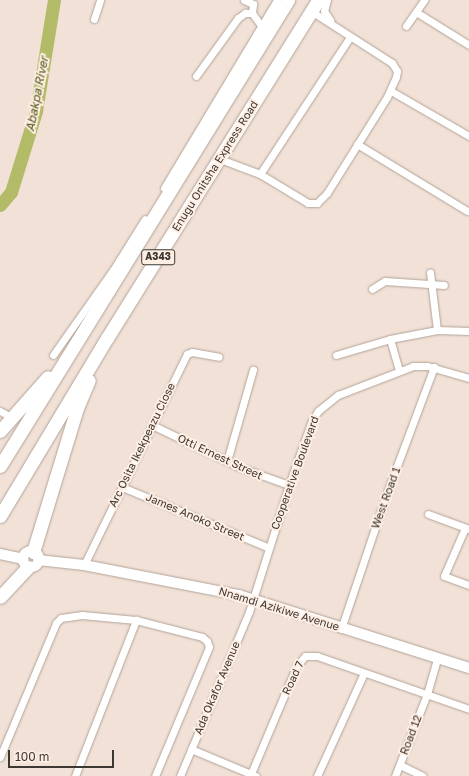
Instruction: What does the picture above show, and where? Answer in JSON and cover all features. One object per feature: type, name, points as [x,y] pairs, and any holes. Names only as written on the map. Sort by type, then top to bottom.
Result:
[{"type":"highway","name":"A343","points":[[0,466],[68,359],[288,0]]},
{"type":"highway","name":"Enugu Onitsha Express Road","points":[[0,516],[107,338],[220,159],[314,5]]},
{"type":"highway","points":[[0,597],[31,559],[77,408],[107,338]]},
{"type":"highway","points":[[0,431],[60,364],[68,359]]},
{"type":"main road","name":"Nnamdi Azikiwe Avenue","points":[[3,555],[84,566],[214,589],[253,599],[341,629],[469,668]]},
{"type":"street","points":[[94,19],[100,0]]},
{"type":"street","points":[[244,0],[253,4],[252,13],[262,27]]},
{"type":"street","points":[[53,355],[113,270],[277,0]]},
{"type":"street","points":[[326,0],[325,16],[333,25]]},
{"type":"street","points":[[406,26],[424,0]]},
{"type":"street","points":[[220,159],[260,174],[301,200],[317,204],[327,193],[391,91],[396,77],[395,66],[333,25],[314,5]]},
{"type":"street","points":[[416,12],[469,45]]},
{"type":"street","points":[[196,76],[233,22],[244,13],[252,13]]},
{"type":"street","points":[[260,174],[350,37]]},
{"type":"street","points":[[391,91],[469,136]]},
{"type":"street","points":[[357,144],[467,211]]},
{"type":"street","points":[[430,272],[433,285],[437,330]]},
{"type":"street","points":[[372,289],[385,281],[444,285]]},
{"type":"street","points":[[336,355],[390,339],[437,330],[469,331]]},
{"type":"street","points":[[390,339],[398,371]]},
{"type":"street","name":"Arc Osita Ikekpeazu Close","points":[[84,566],[187,354],[192,352],[218,357]]},
{"type":"street","name":"Cooperative Boulevard","points":[[253,599],[268,548],[312,420],[324,405],[338,395],[398,371],[417,366],[434,368],[469,378]]},
{"type":"street","name":"West Road 1","points":[[341,629],[385,498],[434,368]]},
{"type":"street","points":[[227,461],[253,370]]},
{"type":"street","points":[[0,411],[13,418]]},
{"type":"street","name":"Otti Ernest Street","points":[[152,425],[268,480],[289,485]]},
{"type":"street","name":"James Anoko Street","points":[[122,486],[268,548]]},
{"type":"street","points":[[428,514],[467,528],[444,576],[469,585]]},
{"type":"street","name":"Ada Okafor Avenue","points":[[180,776],[253,599]]},
{"type":"street","points":[[0,756],[56,623],[61,618],[82,615],[136,620],[202,637],[207,641],[209,647],[155,776]]},
{"type":"street","points":[[75,776],[136,620]]},
{"type":"street","name":"Road 7","points":[[252,775],[301,658],[309,655],[318,656],[469,709]]},
{"type":"street","name":"Road 12","points":[[395,776],[427,694],[437,658]]},
{"type":"street","points":[[317,776],[364,673]]},
{"type":"street","points":[[191,750],[252,775]]},
{"type":"street","points":[[400,765],[423,776]]},
{"type":"waterway","name":"Abakpa River","points":[[0,205],[11,192],[36,111],[54,0]]}]
